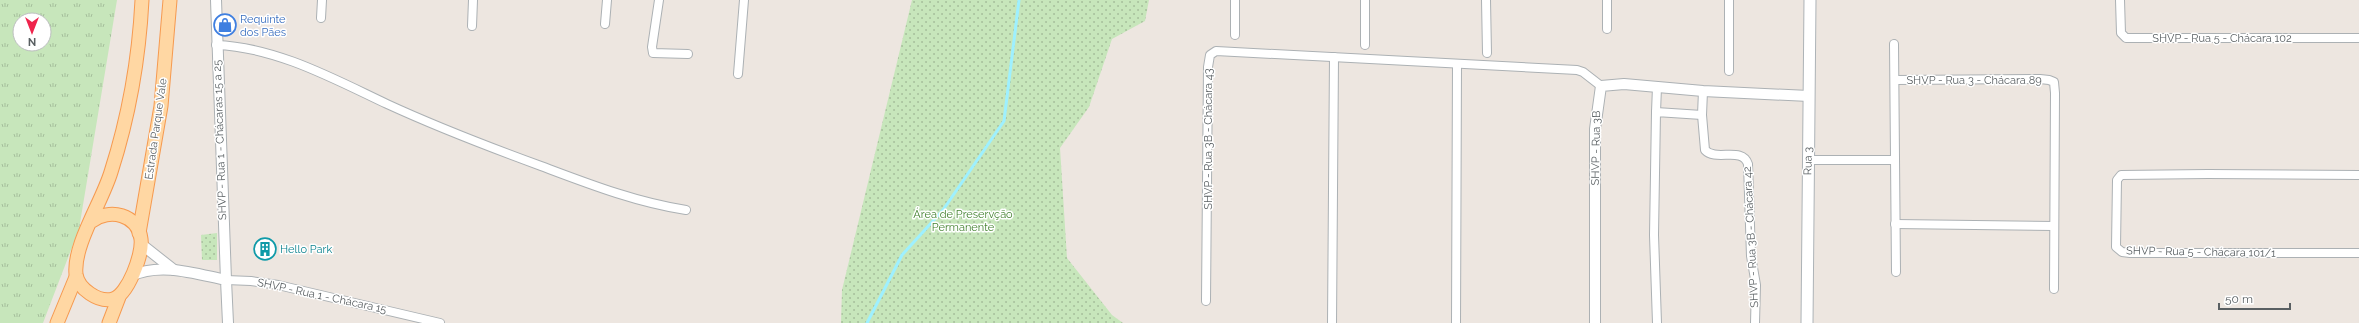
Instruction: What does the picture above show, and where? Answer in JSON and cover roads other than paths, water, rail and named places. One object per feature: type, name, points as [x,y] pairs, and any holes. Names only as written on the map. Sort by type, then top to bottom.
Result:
[{"type":"main road","points":[[58,323],[76,277],[80,245],[92,221],[110,175],[125,128],[140,39],[142,0]]},
{"type":"main road","name":"Estrada Parque Vale","points":[[140,238],[161,106],[170,0]]},
{"type":"main road","name":"Rua 3","points":[[1807,323],[1807,160],[1810,0]]},
{"type":"main road","points":[[92,221],[103,214],[115,214],[131,221],[140,238],[138,259],[131,276],[119,297],[109,323]]},
{"type":"main road","points":[[76,277],[83,288],[97,297],[108,300],[119,297]]},
{"type":"street","name":"SHVP - Rua 1 - Chácaras 15 a 25","points":[[216,0],[216,45],[228,323]]},
{"type":"street","points":[[321,18],[322,0]]},
{"type":"street","points":[[472,26],[473,0]]},
{"type":"street","points":[[605,24],[607,0]]},
{"type":"street","points":[[659,0],[652,47],[654,53],[688,54]]},
{"type":"street","points":[[738,74],[744,0]]},
{"type":"street","points":[[1235,0],[1235,35]]},
{"type":"street","points":[[1365,0],[1365,44]]},
{"type":"street","points":[[1486,0],[1487,53]]},
{"type":"street","points":[[1607,0],[1607,29]]},
{"type":"street","points":[[1729,0],[1729,71]]},
{"type":"street","name":"SHVP - Rua 5 - Chácara 102","points":[[2120,0],[2121,33],[2126,38],[2359,38]]},
{"type":"street","name":"SHVP - Rua 3 - Chácara 89","points":[[1894,44],[1896,272]]},
{"type":"street","points":[[216,45],[244,48],[292,63],[488,146],[618,195],[652,205],[686,210]]},
{"type":"street","name":"SHVP - Rua 3B - Chácara 43","points":[[1206,301],[1208,67],[1210,55],[1222,50],[1577,70],[1583,72],[1600,86]]},
{"type":"street","points":[[1332,323],[1334,57]]},
{"type":"street","points":[[1456,323],[1457,64]]},
{"type":"street","name":"SHVP - Rua 3 - Chácara 89","points":[[1894,80],[2040,79],[2054,82],[2054,289]]},
{"type":"street","points":[[1600,86],[1624,84],[1703,91],[1809,96]]},
{"type":"street","name":"SHVP - Rua 3B","points":[[1595,323],[1595,129],[1600,86]]},
{"type":"street","points":[[1657,87],[1654,235],[1657,323]]},
{"type":"street","name":"SHVP - Rua 3B - Chácara 42","points":[[1703,91],[1702,115],[1704,147],[1707,153],[1741,156],[1747,160],[1748,164],[1751,256],[1756,285],[1755,323]]},
{"type":"street","points":[[1656,112],[1702,115]]},
{"type":"street","points":[[1807,160],[1895,160]]},
{"type":"street","name":"SHVP - Rua 5 - Chácara 101/1","points":[[2359,175],[2122,175],[2117,180],[2116,226],[2116,247],[2122,252],[2359,253]]},
{"type":"street","points":[[1895,224],[2054,226]]},
{"type":"street","points":[[140,238],[176,271]]},
{"type":"street","points":[[131,276],[149,270],[176,271],[226,280]]},
{"type":"street","name":"SHVP - Rua 1 - Chácara 15","points":[[226,280],[251,280],[278,285],[440,323]]},
{"type":"waterway","points":[[867,323],[902,255],[943,210],[1004,121],[1019,0]]},
{"type":"place","name":"Requinte dos Pães","points":[[225,25]]},
{"type":"place","name":"Hello Park","points":[[265,249]]},
{"type":"park label","name":"Área de Preservção Permanente","points":[[963,220]]}]
